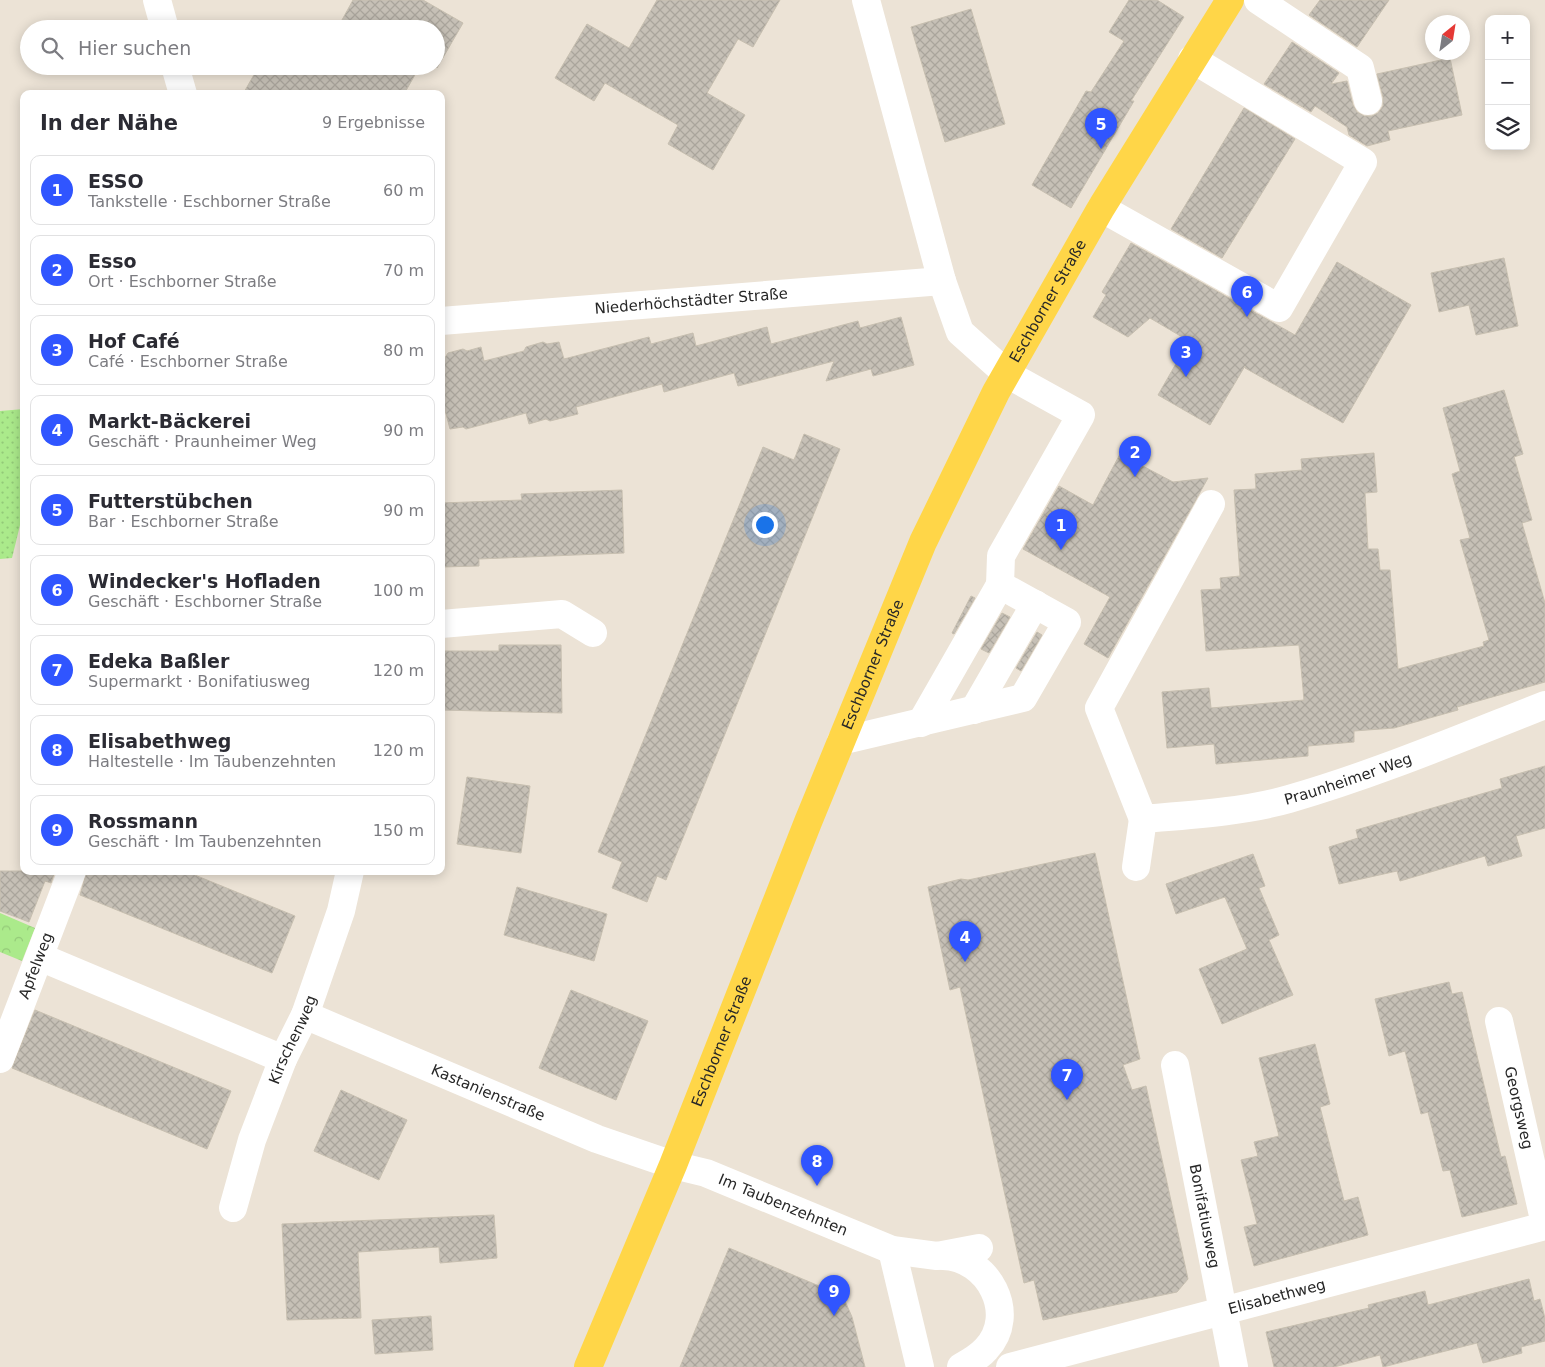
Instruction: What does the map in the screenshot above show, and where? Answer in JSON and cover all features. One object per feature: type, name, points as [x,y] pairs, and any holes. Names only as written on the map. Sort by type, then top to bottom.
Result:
[{"type":"main road","name":"Eschborner Straße","points":[[588,1367],[673,1165],[841,741],[923,542],[1007,374],[1101,208],[1230,0]]},
{"type":"street","points":[[157,0],[163,20]]},
{"type":"street","points":[[866,0],[942,281],[960,332],[1007,374],[1081,415],[1001,556],[1000,585],[921,722]]},
{"type":"street","points":[[1258,0],[1360,68],[1368,101]]},
{"type":"street","points":[[1101,208],[1279,308],[1363,162],[1192,59]]},
{"type":"street","points":[[178,75],[182,90]]},
{"type":"street","name":"Niederhöchstädter Straße","points":[[445,321],[942,281]]},
{"type":"street","points":[[1136,867],[1143,819],[1099,708],[1211,504]]},
{"type":"street","points":[[841,741],[1023,698],[1067,622],[1000,585]]},
{"type":"street","points":[[974,710],[1035,604]]},
{"type":"street","points":[[445,624],[562,614],[593,633]]},
{"type":"street","name":"Praunheimer Weg","points":[[1143,819],[1209,813],[1288,799],[1422,754],[1545,705]]},
{"type":"street","name":"Apfelweg","points":[[0,1059],[71,875]]},
{"type":"street","name":"Kirschenweg","points":[[233,1208],[252,1140],[283,1059],[305,1015],[341,912],[349,875]]},
{"type":"street","points":[[40,957],[283,1059]]},
{"type":"street","name":"Kastanienstraße","points":[[305,1015],[597,1139],[673,1165]]},
{"type":"street","name":"Georgsweg","points":[[1499,1021],[1545,1225]]},
{"type":"street","name":"Bonifatiusweg","points":[[1175,1065],[1234,1367]]},
{"type":"street","name":"Im Taubenzehnten","points":[[673,1165],[706,1173],[892,1250],[937,1256],[979,1248]]},
{"type":"street","name":"Elisabethweg","points":[[1010,1367],[1545,1225]]},
{"type":"street","points":[[892,1250],[924,1366]]},
{"type":"street","points":[[937,1256],[955,1256],[972,1264],[987,1276],[996,1294],[1000,1312],[997,1331],[987,1348],[975,1360],[961,1367]]},
{"type":"green space","points":[[20,409],[20,525],[12,558],[0,559],[0,411]]},
{"type":"green space","points":[[0,913],[35,928],[22,961],[0,952]]},
{"type":"building","points":[[353,0],[423,0],[463,23],[445,54],[445,20],[342,20]]},
{"type":"building","points":[[657,0],[780,0],[753,47],[738,39],[707,93],[745,115],[713,170],[668,144],[678,125],[605,83],[594,101],[555,78],[587,24],[629,48]]},
{"type":"building","points":[[1129,0],[1157,0],[1184,17],[1131,101],[1134,101],[1071,208],[1032,185],[1086,91],[1091,92],[1124,41],[1109,32]]},
{"type":"building","points":[[1320,0],[1389,0],[1357,47],[1309,15]]},
{"type":"building","points":[[971,9],[1005,124],[945,142],[911,27]]},
{"type":"building","points":[[1292,42],[1339,73],[1331,84],[1347,81],[1353,105],[1357,112],[1364,116],[1372,116],[1378,113],[1383,106],[1383,97],[1377,74],[1441,60],[1450,60],[1462,115],[1388,131],[1390,140],[1367,146],[1349,135],[1347,127],[1315,106],[1311,112],[1264,84]]},
{"type":"building","points":[[254,75],[415,75],[406,90],[245,90]]},
{"type":"building","points":[[1244,108],[1295,139],[1222,258],[1171,229]]},
{"type":"building","points":[[1131,243],[1295,335],[1337,262],[1411,305],[1343,423],[1245,368],[1245,366],[1210,425],[1158,395],[1189,341],[1150,318],[1128,337],[1093,317],[1106,295],[1102,292]]},
{"type":"building","points":[[1504,258],[1518,326],[1476,335],[1469,305],[1439,312],[1431,273]]},
{"type":"building","points":[[901,317],[914,365],[873,376],[871,369],[826,381],[834,361],[738,386],[734,373],[664,392],[662,384],[576,407],[578,414],[529,424],[526,413],[466,429],[463,427],[450,429],[445,410],[445,358],[448,353],[463,349],[467,351],[481,347],[484,361],[524,351],[526,347],[543,342],[547,344],[559,342],[564,359],[649,337],[651,344],[693,333],[696,346],[767,327],[771,344],[858,321],[860,328]]},
{"type":"building","points":[[1504,390],[1523,454],[1514,457],[1532,520],[1522,523],[1545,603],[1545,682],[1457,707],[1458,710],[1394,728],[1354,731],[1354,742],[1308,746],[1308,756],[1216,764],[1214,744],[1167,748],[1162,692],[1209,688],[1211,708],[1304,700],[1299,645],[1206,651],[1201,590],[1221,589],[1220,578],[1240,576],[1234,490],[1256,489],[1255,474],[1302,470],[1301,459],[1374,453],[1377,492],[1365,493],[1368,549],[1378,549],[1380,570],[1390,570],[1398,669],[1484,646],[1483,642],[1489,640],[1460,540],[1470,538],[1452,474],[1460,471],[1443,408]]},
{"type":"building","points":[[804,434],[840,449],[666,880],[657,876],[647,902],[612,888],[622,862],[598,852],[763,447],[794,460]]},
{"type":"building","points":[[1120,454],[1173,482],[1208,478],[1108,658],[1084,644],[1110,597],[1023,549],[1059,486],[1093,505]]},
{"type":"building","points":[[622,490],[624,553],[479,559],[479,566],[445,567],[445,503],[522,500],[521,494]]},
{"type":"building","points":[[971,596],[975,598],[954,634],[952,633]]},
{"type":"building","points":[[1002,613],[1010,617],[989,653],[981,649]]},
{"type":"building","points":[[1037,632],[1042,635],[1021,671],[1016,668]]},
{"type":"building","points":[[499,645],[561,645],[562,713],[445,710],[445,651],[499,651]]},
{"type":"building","points":[[1545,766],[1545,828],[1516,836],[1522,856],[1488,866],[1485,856],[1400,881],[1397,871],[1339,884],[1329,847],[1358,838],[1356,830],[1502,788],[1500,779]]},
{"type":"building","points":[[467,777],[530,786],[521,853],[457,844]]},
{"type":"building","points":[[1095,853],[1140,1059],[1123,1065],[1132,1090],[1146,1086],[1188,1279],[1177,1292],[1043,1320],[1034,1280],[1024,1283],[960,987],[950,990],[928,887]]},
{"type":"building","points":[[1253,854],[1265,886],[1259,888],[1279,935],[1269,940],[1293,995],[1222,1024],[1199,969],[1247,949],[1225,897],[1176,914],[1166,884]]},
{"type":"building","points":[[0,871],[20,871],[20,875],[54,875],[51,883],[45,881],[29,922],[0,911]]},
{"type":"building","points":[[86,875],[195,875],[295,916],[272,973],[80,895]]},
{"type":"building","points":[[517,887],[607,914],[594,961],[504,935]]},
{"type":"building","points":[[1449,982],[1452,994],[1462,992],[1501,1157],[1505,1156],[1517,1204],[1462,1217],[1450,1170],[1443,1171],[1428,1112],[1421,1114],[1405,1051],[1389,1056],[1375,999]]},
{"type":"building","points":[[571,990],[648,1021],[616,1100],[539,1068]]},
{"type":"building","points":[[35,1010],[231,1091],[207,1149],[12,1068]]},
{"type":"building","points":[[1315,1044],[1330,1104],[1320,1107],[1344,1201],[1358,1197],[1368,1235],[1254,1266],[1244,1227],[1257,1224],[1241,1160],[1258,1156],[1254,1142],[1279,1136],[1259,1058]]},
{"type":"building","points":[[341,1090],[407,1120],[379,1180],[314,1151]]},
{"type":"building","points":[[494,1215],[497,1258],[440,1263],[439,1247],[358,1252],[361,1318],[287,1320],[282,1224]]},
{"type":"building","points":[[729,1248],[831,1291],[845,1301],[852,1317],[865,1367],[680,1367]]},
{"type":"building","points":[[1529,1279],[1534,1301],[1540,1299],[1545,1318],[1545,1341],[1521,1347],[1522,1353],[1483,1363],[1477,1343],[1383,1367],[1380,1355],[1334,1367],[1274,1367],[1266,1332],[1369,1308],[1368,1305],[1425,1291],[1428,1305]]},
{"type":"building","points":[[431,1316],[433,1350],[375,1354],[372,1320]]},
{"type":"place","name":"Futterstübchen","points":[[1101,149]]},
{"type":"place","name":"Windecker's Hofladen","points":[[1247,317]]},
{"type":"place","name":"Hof Café","points":[[1186,377]]},
{"type":"place","name":"Esso","points":[[1135,477]]},
{"type":"place","name":"ESSO","points":[[1061,550]]},
{"type":"place","name":"Markt-Bäckerei","points":[[965,962]]},
{"type":"place","name":"Edeka Baßler","points":[[1067,1100]]},
{"type":"place","name":"Elisabethweg","points":[[817,1186]]},
{"type":"place","name":"Rossmann","points":[[834,1316]]}]
